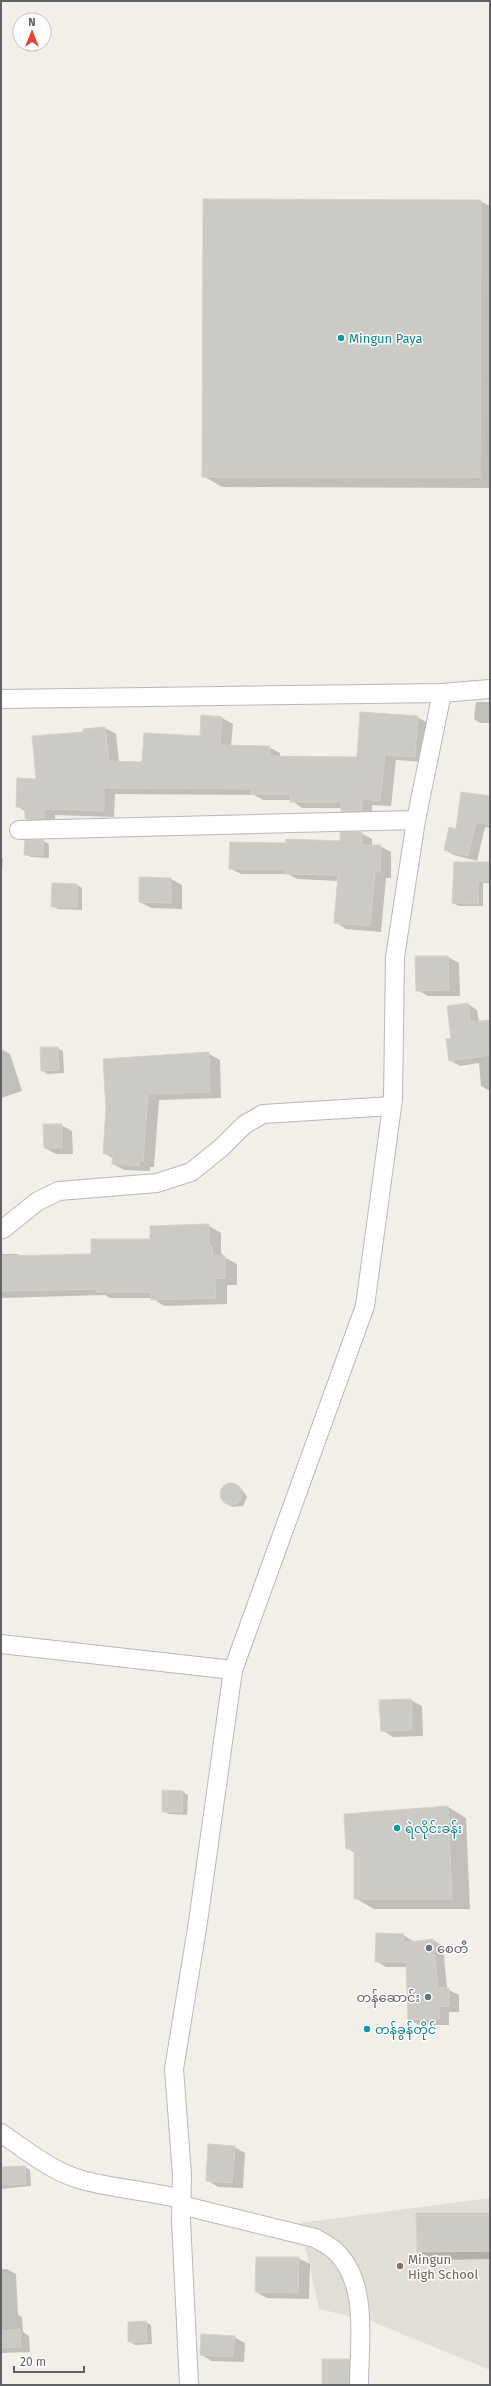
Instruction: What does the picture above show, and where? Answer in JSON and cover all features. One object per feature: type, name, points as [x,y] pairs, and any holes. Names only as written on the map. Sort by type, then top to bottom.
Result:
[{"type":"street","points":[[1,699],[442,693],[490,689]]},
{"type":"street","points":[[189,2385],[182,2175],[174,2069],[198,1922],[234,1670],[366,1306],[392,1106],[394,957],[416,820],[442,693]]},
{"type":"street","points":[[19,830],[416,820]]},
{"type":"street","points":[[3,1229],[38,1201],[60,1191],[157,1183],[191,1172],[221,1148],[244,1125],[263,1114],[392,1106]]},
{"type":"street","points":[[1,1644],[234,1670]]},
{"type":"street","points":[[1,2134],[60,2172],[85,2181],[151,2191],[182,2202],[315,2238],[334,2250],[345,2264],[354,2281],[359,2309],[359,2385]]},
{"type":"shaded area","name":"Mingun High School","points":[[490,2198],[490,2370],[371,2321],[319,2309],[300,2223]]},
{"type":"building","name":"Mingun Paya","points":[[203,199],[481,200],[480,477],[202,477]]},
{"type":"building","points":[[360,712],[418,716],[415,757],[385,755],[380,801],[362,799],[362,811],[341,811],[341,802],[290,802],[290,794],[251,794],[251,789],[104,788],[104,811],[44,809],[44,819],[25,819],[25,807],[16,807],[17,778],[36,779],[32,736],[83,732],[83,729],[105,727],[109,761],[142,762],[144,733],[200,736],[201,715],[222,717],[220,745],[270,746],[270,756],[357,757]]},
{"type":"building","points":[[461,792],[490,796],[490,825],[476,822],[468,856],[444,850],[449,827],[456,829]]},
{"type":"building","points":[[340,832],[362,832],[362,845],[381,845],[380,872],[375,872],[370,926],[334,923],[338,875],[285,874],[285,869],[229,869],[230,842],[286,843],[286,839],[340,841]]},
{"type":"building","points":[[25,840],[44,840],[43,855],[24,855]]},
{"type":"building","points":[[454,862],[490,862],[490,881],[478,881],[478,904],[452,903]]},
{"type":"building","points":[[139,877],[171,878],[171,903],[139,902]]},
{"type":"building","points":[[52,883],[77,884],[77,907],[51,907]]},
{"type":"building","points":[[415,956],[448,956],[449,990],[416,991]]},
{"type":"building","points":[[468,1003],[470,1022],[490,1020],[490,1055],[449,1061],[446,1039],[451,1038],[447,1006]]},
{"type":"building","points":[[40,1047],[58,1047],[59,1070],[41,1071]]},
{"type":"building","points":[[209,1052],[210,1092],[148,1094],[143,1162],[139,1161],[139,1166],[112,1164],[113,1154],[103,1154],[106,1109],[103,1059]]},
{"type":"building","points":[[43,1124],[62,1124],[62,1148],[44,1148]]},
{"type":"building","points":[[209,1224],[209,1246],[212,1246],[213,1256],[225,1256],[225,1278],[215,1279],[216,1298],[151,1300],[151,1292],[97,1292],[97,1289],[1,1291],[1,1256],[91,1254],[91,1239],[150,1239],[150,1226]]},
{"type":"building","points":[[231,1483],[239,1486],[242,1494],[239,1502],[231,1505],[223,1502],[220,1494],[223,1486]]},
{"type":"building","points":[[411,1699],[412,1730],[381,1731],[379,1700]]},
{"type":"building","points":[[162,1790],[183,1791],[182,1812],[162,1812]]},
{"type":"building","points":[[448,1806],[452,1899],[354,1899],[354,1849],[346,1849],[344,1814]]},
{"type":"building","points":[[376,1933],[404,1934],[403,1943],[433,1939],[438,1988],[449,1988],[449,2006],[439,2007],[439,2019],[408,2020],[406,1962],[375,1962]]},
{"type":"building","points":[[208,2144],[235,2146],[232,2183],[206,2181]]},
{"type":"building","points":[[25,2166],[26,2184],[1,2185],[1,2167]]},
{"type":"building","points":[[416,2213],[490,2213],[490,2251],[417,2252]]},
{"type":"building","points":[[256,2257],[299,2257],[298,2293],[255,2292]]},
{"type":"building","points":[[146,2321],[147,2342],[128,2342],[128,2322]]},
{"type":"building","points":[[20,2329],[21,2347],[1,2348],[1,2331]]},
{"type":"building","points":[[201,2334],[235,2336],[233,2357],[200,2355]]},
{"type":"building","points":[[322,2359],[349,2359],[349,2385],[322,2385]]},
{"type":"place","name":"Mingun Paya","points":[[341,338]]},
{"type":"place","name":"ရဲလိုင်းခန်း","points":[[397,1828]]},
{"type":"place","name":"စေတီ","points":[[429,1948]]},
{"type":"place","name":"တန်ဆောင်း","points":[[428,1997]]},
{"type":"place","name":"တန်ခွန်တိုင်","points":[[367,2029]]},
{"type":"place","name":"Mingun High School","points":[[400,2266]]}]
